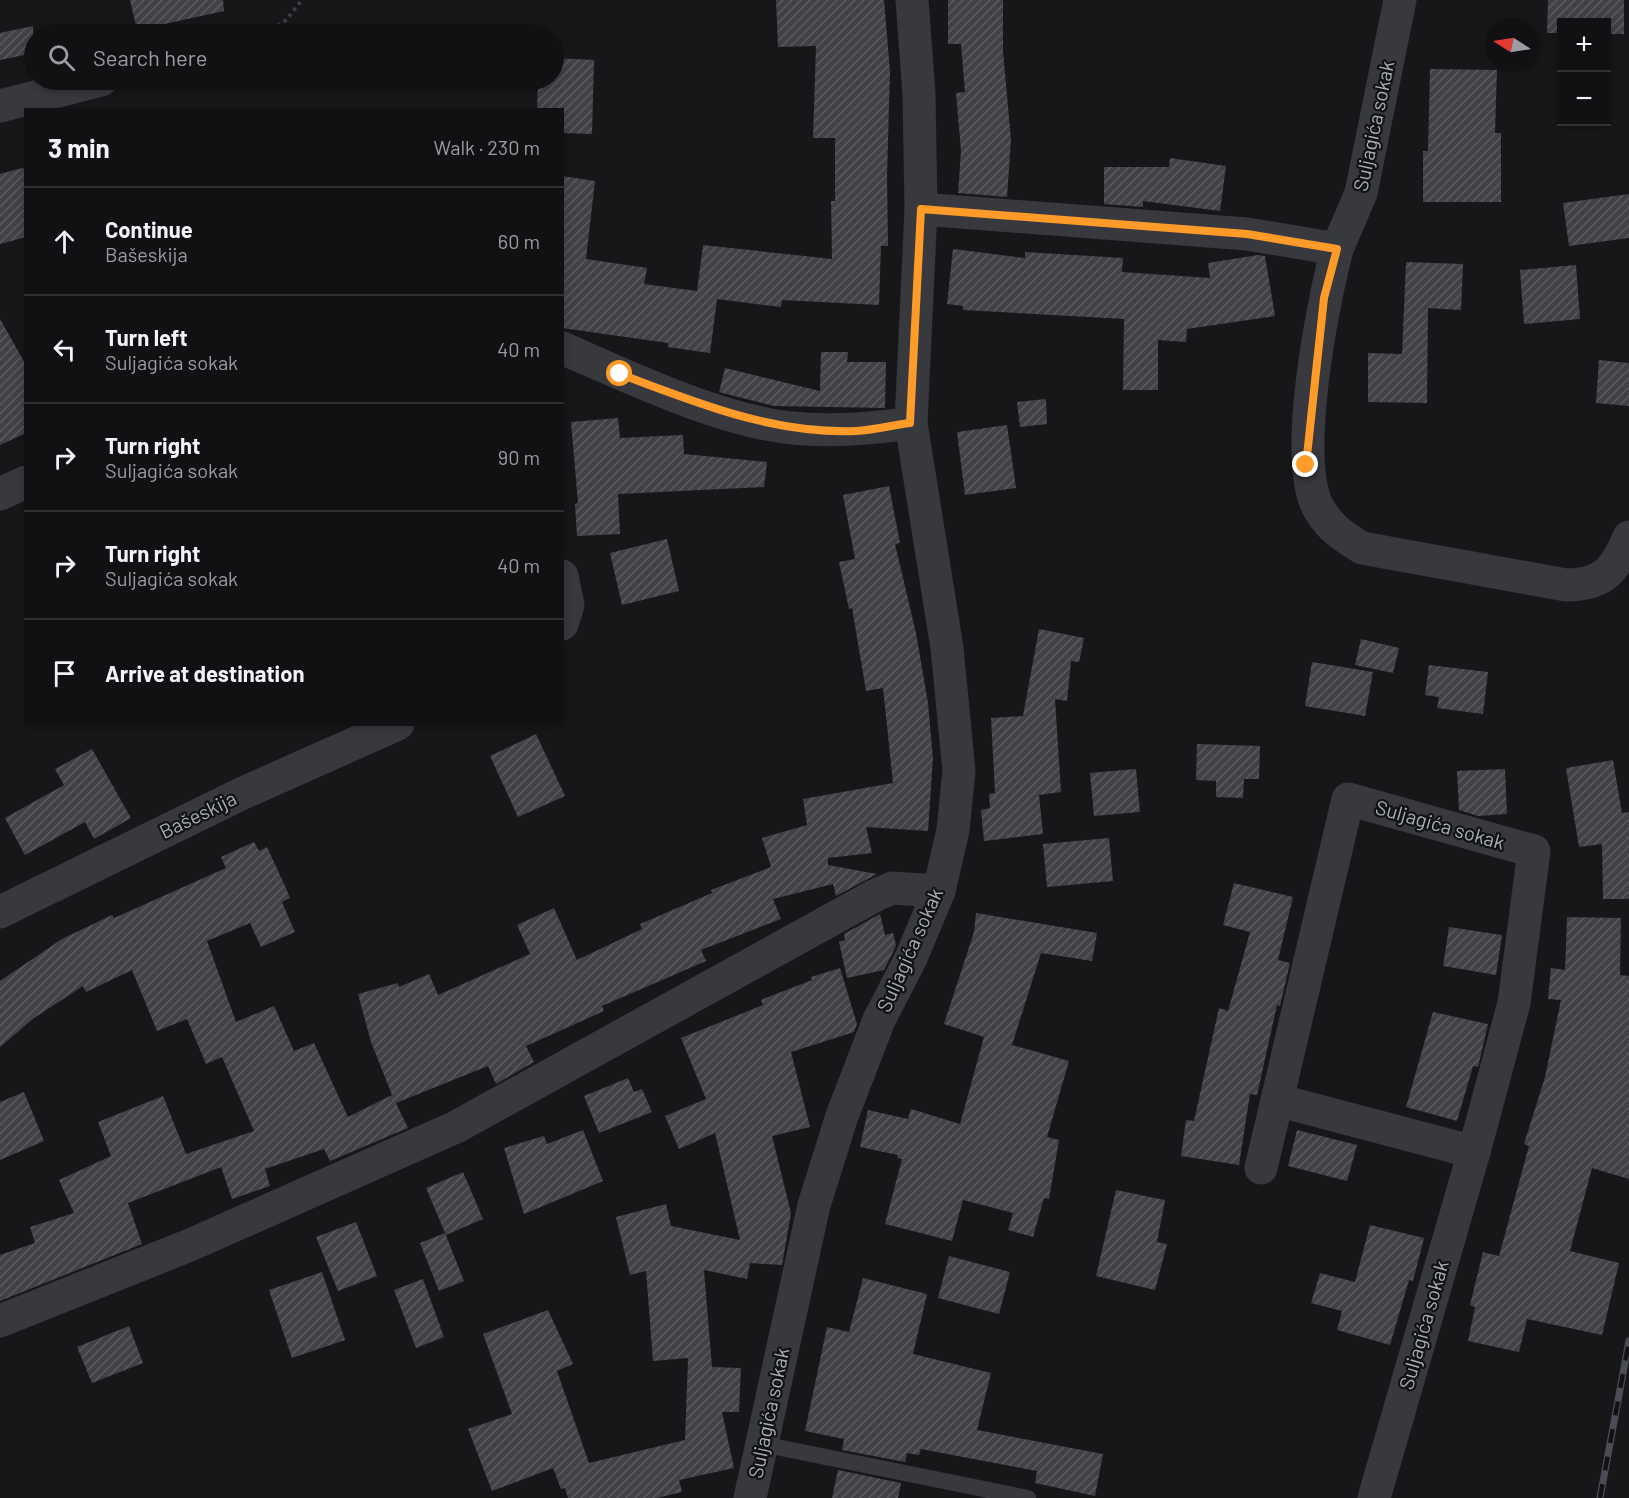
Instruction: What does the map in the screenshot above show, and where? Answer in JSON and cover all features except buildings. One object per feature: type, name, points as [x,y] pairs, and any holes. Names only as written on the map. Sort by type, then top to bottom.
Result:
[{"type":"street","name":"Suljagića sokak","points":[[750,1498],[814,1205],[842,1116],[879,1020],[911,958],[939,891],[953,830],[959,771],[947,648],[910,423],[921,209],[919,94],[912,0]]},
{"type":"street","name":"Suljagića sokak","points":[[1400,0],[1361,193],[1337,249],[1324,298],[1306,465],[1318,508],[1338,534],[1362,548],[1566,585],[1585,585],[1609,572],[1620,558],[1629,537]]},
{"type":"street","points":[[0,106],[62,90]]},
{"type":"street","points":[[921,209],[1247,234],[1337,249]]},
{"type":"street","points":[[564,349],[620,374],[728,414],[790,428],[856,431],[910,423]]},
{"type":"street","points":[[0,494],[24,483]]},
{"type":"street","points":[[564,586],[568,605],[564,618]]},
{"type":"street","name":"Bašeskija","points":[[0,912],[243,793],[394,726]]},
{"type":"street","name":"Suljagića sokak","points":[[1261,1168],[1348,800],[1534,851],[1514,1003],[1474,1152],[1374,1498]]},
{"type":"street","points":[[0,1321],[190,1245],[456,1127],[876,895],[892,888],[939,891]]},
{"type":"street","points":[[1277,1100],[1474,1152]]},
{"type":"lane","points":[[762,1444],[1028,1498]]},
{"type":"path","points":[[280,24],[302,0]]},
{"type":"railway","points":[[1600,1498],[1629,1341]]},
{"type":"route","points":[[620,374],[728,414],[790,428],[856,431],[910,423],[921,209],[1247,234],[1337,249],[1324,298],[1312,390],[1306,465]]}]
